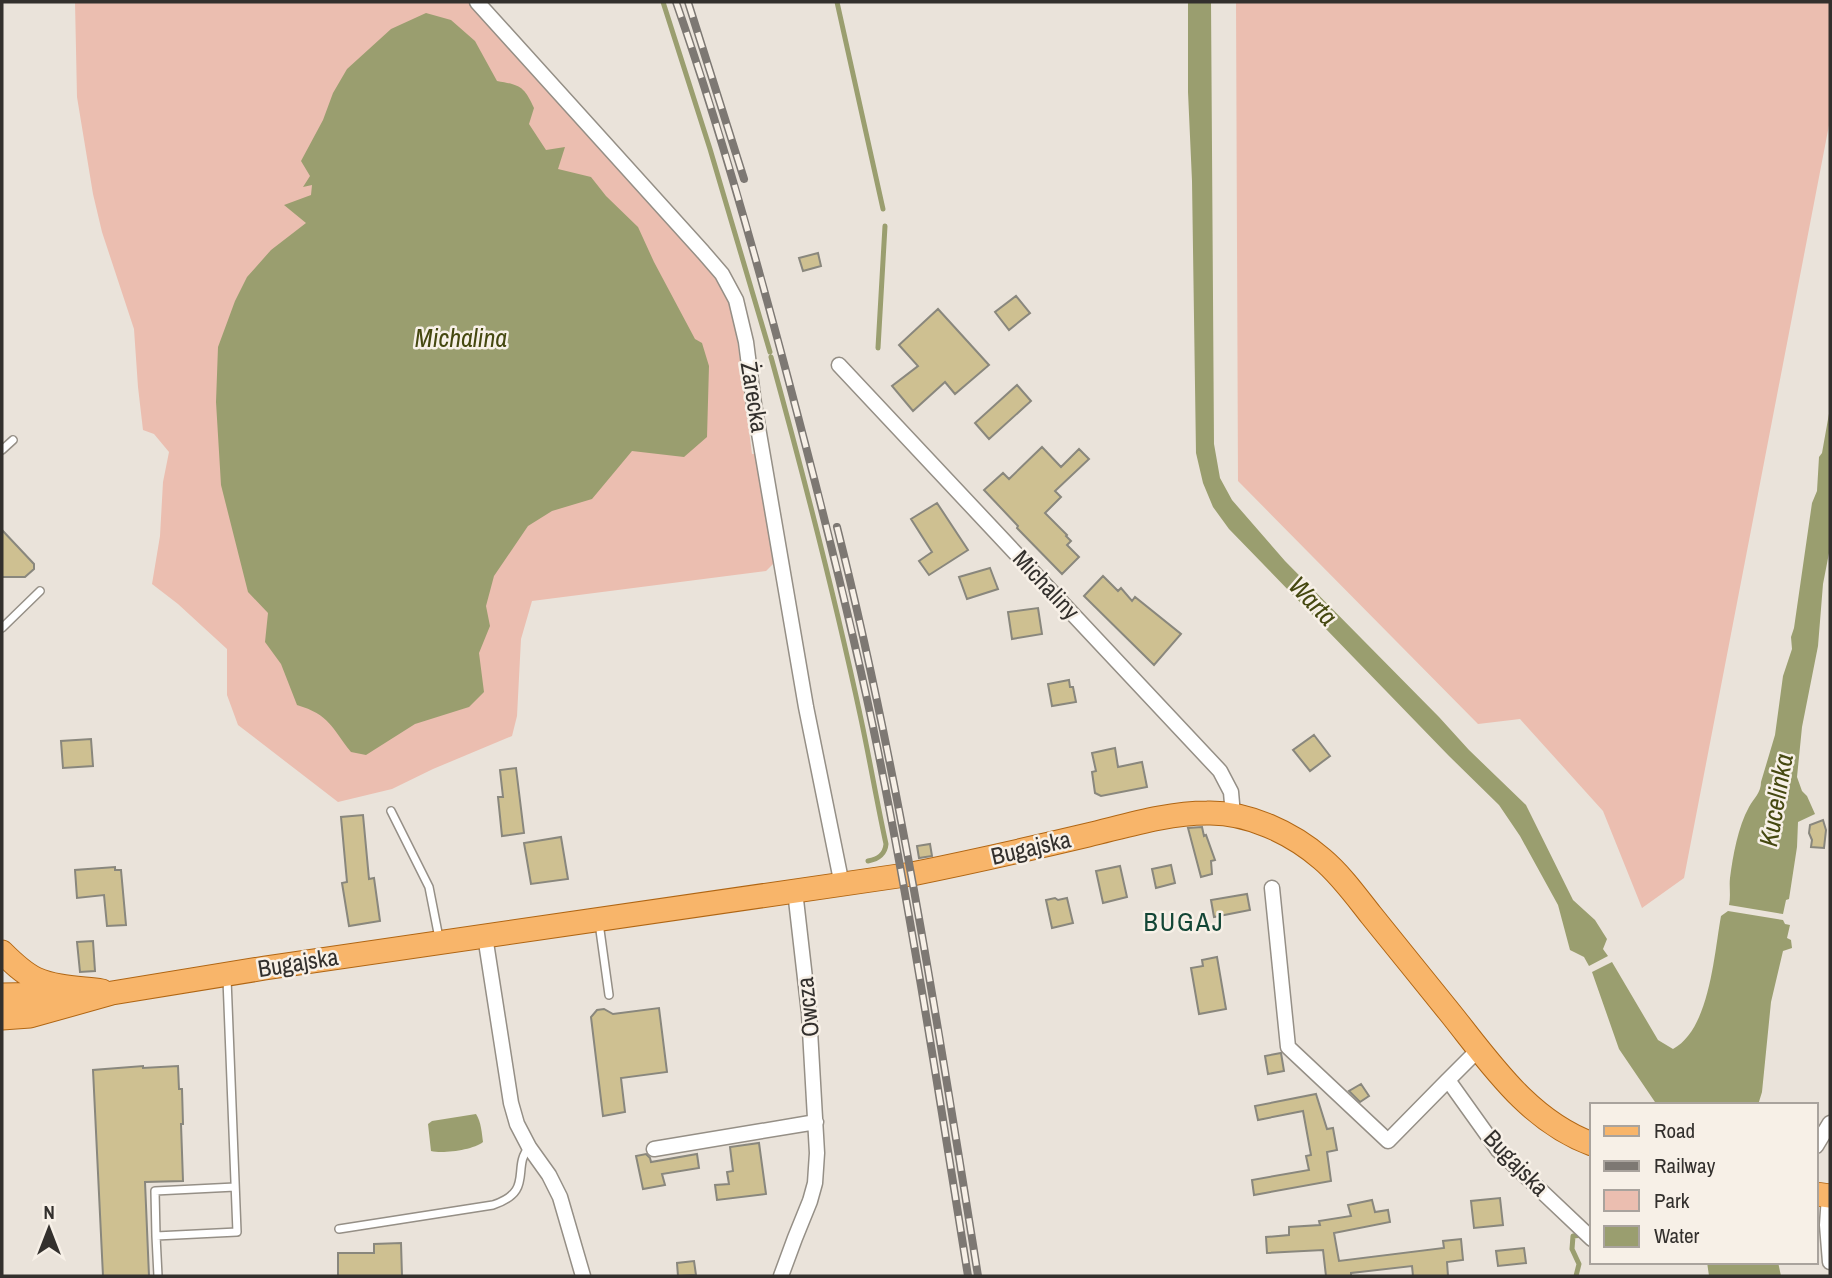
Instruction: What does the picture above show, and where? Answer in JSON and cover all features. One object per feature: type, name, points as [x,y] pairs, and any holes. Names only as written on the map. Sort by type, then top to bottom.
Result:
[{"type":"main road","name":"Bugajska","points":[[2,1018],[30,1016],[112,993],[227,974],[842,885],[962,864],[1140,822],[1208,813],[1233,815],[1279,830],[1323,859],[1504,1080],[1539,1115],[1590,1143]]},
{"type":"main road","points":[[2,951],[30,976],[43,982],[112,993]]},
{"type":"main road","name":"Bugajska","points":[[2,995],[112,993]]},
{"type":"street","name":"Żarecka","points":[[477,2],[709,259],[722,274],[736,300],[746,342],[754,404],[806,707],[842,885]]},
{"type":"street","name":"Michaliny","points":[[839,365],[1220,771],[1231,792],[1233,815]]},
{"type":"street","points":[[1272,888],[1288,1047],[1388,1142],[1479,1049]]},
{"type":"street","name":"Owcza","points":[[781,1276],[810,1201],[815,1183],[817,1153],[809,1013],[795,891]]},
{"type":"street","points":[[485,936],[511,1103],[517,1124],[560,1197],[583,1276]]},
{"type":"street","name":"Bugajska","points":[[1448,1080],[1497,1150],[1590,1237]]},
{"type":"street","points":[[654,1149],[816,1122]]},
{"type":"street","points":[[1818,1143],[1830,1123]]},
{"type":"street","points":[[1830,1196],[1827,1225],[1830,1262]]},
{"type":"lane","points":[[2,450],[13,440]]},
{"type":"lane","points":[[2,628],[40,591]]},
{"type":"lane","points":[[390,811],[429,887],[439,942]]},
{"type":"lane","points":[[599,919],[609,995]]},
{"type":"lane","points":[[156,1236],[237,1232],[227,974]]},
{"type":"lane","points":[[339,1229],[505,1201],[516,1191],[521,1178],[524,1152],[529,1147]]},
{"type":"lane","points":[[158,1276],[155,1191],[235,1187]]},
{"type":"green space","points":[[75,2],[470,2],[713,272],[729,297],[752,454],[763,453],[780,557],[766,571],[532,601],[521,639],[517,716],[512,736],[392,789],[338,802],[238,725],[227,695],[227,649],[152,584],[160,536],[163,482],[169,452],[154,434],[143,430],[134,329],[102,232],[93,194],[77,97]]},
{"type":"green space","points":[[1236,2],[1830,2],[1830,120],[1684,878],[1642,908],[1603,811],[1520,719],[1478,724],[1238,481]]},
{"type":"water","name":"Warta","points":[[1188,2],[1211,2],[1214,444],[1220,478],[1232,500],[1285,561],[1526,805],[1573,900],[1595,920],[1607,939],[1603,949],[1608,956],[1589,966],[1584,957],[1570,950],[1558,905],[1520,836],[1499,805],[1229,529],[1213,507],[1203,483],[1196,453]]},
{"type":"water","name":"Michalina","points":[[426,13],[451,20],[475,41],[497,81],[524,91],[534,108],[529,124],[546,150],[565,147],[558,169],[591,177],[638,227],[695,339],[702,343],[709,366],[707,437],[684,457],[632,451],[592,499],[552,511],[528,526],[494,576],[486,606],[490,626],[479,653],[484,692],[469,707],[415,724],[366,755],[351,752],[323,718],[297,705],[281,664],[265,642],[268,613],[248,592],[221,485],[216,402],[218,347],[247,277],[271,250],[306,223],[284,205],[311,195],[312,185],[303,187],[310,176],[301,161],[347,69],[391,29]]},
{"type":"water","name":"Kucelinka","points":[[1830,408],[1830,548],[1823,584],[1818,646],[1802,727],[1797,777],[1815,814],[1798,822],[1789,899],[1786,900],[1783,914],[1729,905],[1730,878],[1739,832],[1760,789],[1775,735],[1783,676],[1792,649],[1791,637],[1812,503],[1817,491],[1819,457]]},
{"type":"water","points":[[1728,911],[1783,920],[1790,925],[1787,938],[1791,940],[1792,948],[1783,951],[1771,1002],[1759,1103],[1656,1103],[1619,1049],[1592,972],[1612,962],[1658,1040],[1673,1049],[1685,1039],[1703,1008],[1721,916]]},
{"type":"water","points":[[476,1114],[483,1142],[458,1151],[431,1151],[428,1124],[432,1121]]},
{"type":"water","points":[[1707,1264],[1778,1264],[1781,1276],[1709,1276]]},
{"type":"building","points":[[818,253],[821,266],[803,271],[799,258]]},
{"type":"building","points":[[1016,296],[1030,313],[1009,330],[995,312]]},
{"type":"building","points":[[938,309],[989,365],[955,394],[945,382],[913,411],[892,386],[918,366],[899,345]]},
{"type":"building","points":[[1017,385],[1031,401],[989,439],[975,423]]},
{"type":"building","points":[[1042,447],[1061,467],[1079,449],[1089,459],[1055,491],[1061,497],[1045,513],[1067,535],[1071,541],[1067,545],[1079,557],[1062,574],[984,490],[1003,473],[1009,479]]},
{"type":"building","points":[[937,503],[968,550],[929,575],[919,561],[932,552],[911,519]]},
{"type":"building","points":[[2,530],[34,564],[34,569],[25,577],[2,577]]},
{"type":"building","points":[[990,568],[998,589],[967,599],[959,577]]},
{"type":"building","points":[[1103,576],[1118,591],[1121,588],[1132,601],[1135,597],[1181,634],[1154,665],[1084,596]]},
{"type":"building","points":[[1038,608],[1042,634],[1012,639],[1008,612]]},
{"type":"building","points":[[1069,680],[1076,702],[1052,706],[1048,684]]},
{"type":"building","points":[[1314,735],[1330,756],[1310,771],[1293,750]]},
{"type":"building","points":[[91,739],[93,766],[63,768],[61,741]]},
{"type":"building","points":[[1115,748],[1118,767],[1142,762],[1147,787],[1101,796],[1095,793],[1092,772],[1096,771],[1092,753]]},
{"type":"building","points":[[516,768],[524,833],[502,836],[498,797],[503,797],[500,770]]},
{"type":"building","points":[[363,815],[369,879],[374,878],[380,921],[349,926],[342,883],[347,882],[341,817]]},
{"type":"building","points":[[1823,820],[1826,830],[1824,848],[1811,847],[1810,825]]},
{"type":"building","points":[[1202,827],[1215,860],[1211,861],[1212,874],[1201,877],[1188,828]]},
{"type":"building","points":[[561,837],[568,879],[531,884],[524,843]]},
{"type":"building","points":[[930,844],[932,856],[919,858],[917,846]]},
{"type":"building","points":[[1171,865],[1175,883],[1156,888],[1152,869]]},
{"type":"building","points":[[1120,866],[1127,897],[1103,903],[1096,871]]},
{"type":"building","points":[[115,867],[115,870],[121,870],[126,925],[107,926],[104,895],[77,898],[75,870]]},
{"type":"building","points":[[1247,894],[1250,910],[1214,917],[1211,900]]},
{"type":"building","points":[[1067,898],[1073,923],[1052,928],[1046,900]]},
{"type":"building","points":[[93,941],[95,971],[80,972],[77,942]]},
{"type":"building","points":[[1217,957],[1226,1009],[1199,1014],[1191,968],[1203,966],[1202,960]]},
{"type":"building","points":[[659,1008],[667,1072],[621,1078],[625,1112],[603,1116],[591,1017],[597,1010],[604,1009],[613,1014]]},
{"type":"building","points":[[1281,1053],[1284,1071],[1268,1074],[1265,1056]]},
{"type":"building","points":[[178,1066],[179,1089],[182,1089],[183,1181],[145,1182],[149,1276],[103,1276],[93,1070]]},
{"type":"building","points":[[1361,1084],[1369,1096],[1360,1102],[1349,1091]]},
{"type":"building","points":[[1316,1094],[1327,1129],[1333,1128],[1337,1150],[1327,1152],[1331,1181],[1254,1195],[1252,1180],[1309,1170],[1306,1156],[1311,1155],[1303,1111],[1258,1120],[1255,1106]]},
{"type":"building","points":[[759,1143],[766,1194],[717,1200],[715,1185],[729,1184],[727,1172],[733,1171],[730,1147]]},
{"type":"building","points":[[646,1154],[651,1162],[697,1154],[699,1168],[662,1174],[665,1185],[643,1189],[636,1156]]},
{"type":"building","points":[[1500,1198],[1503,1225],[1474,1228],[1471,1201]]},
{"type":"building","points":[[1372,1200],[1375,1212],[1388,1210],[1390,1222],[1334,1233],[1339,1261],[1444,1248],[1443,1241],[1461,1239],[1463,1260],[1447,1262],[1448,1276],[1413,1276],[1412,1266],[1351,1273],[1351,1276],[1326,1276],[1323,1250],[1267,1253],[1266,1237],[1289,1235],[1289,1227],[1320,1225],[1319,1221],[1351,1216],[1348,1205]]},
{"type":"building","points":[[401,1243],[402,1276],[338,1276],[338,1253],[374,1253],[374,1244]]},
{"type":"building","points":[[1524,1248],[1526,1263],[1498,1266],[1496,1251]]},
{"type":"building","points":[[694,1261],[696,1275],[678,1276],[677,1263]]},
{"type":"waterway","points":[[663,2],[770,352]]},
{"type":"waterway","points":[[837,2],[883,209]]},
{"type":"waterway","points":[[878,348],[885,226]]},
{"type":"waterway","points":[[771,357],[841,628],[886,844],[880,856],[868,861]]},
{"type":"waterway","points":[[1576,1276],[1579,1264],[1572,1249],[1573,1236],[1583,1235]]},
{"type":"railway","points":[[676,2],[764,289],[858,659],[903,882],[968,1276]]},
{"type":"railway","points":[[688,2],[744,179]]},
{"type":"railway","points":[[837,527],[880,713],[898,806],[978,1276]]},
{"type":"district","name":"BUGAJ","points":[[1184,922]]}]
